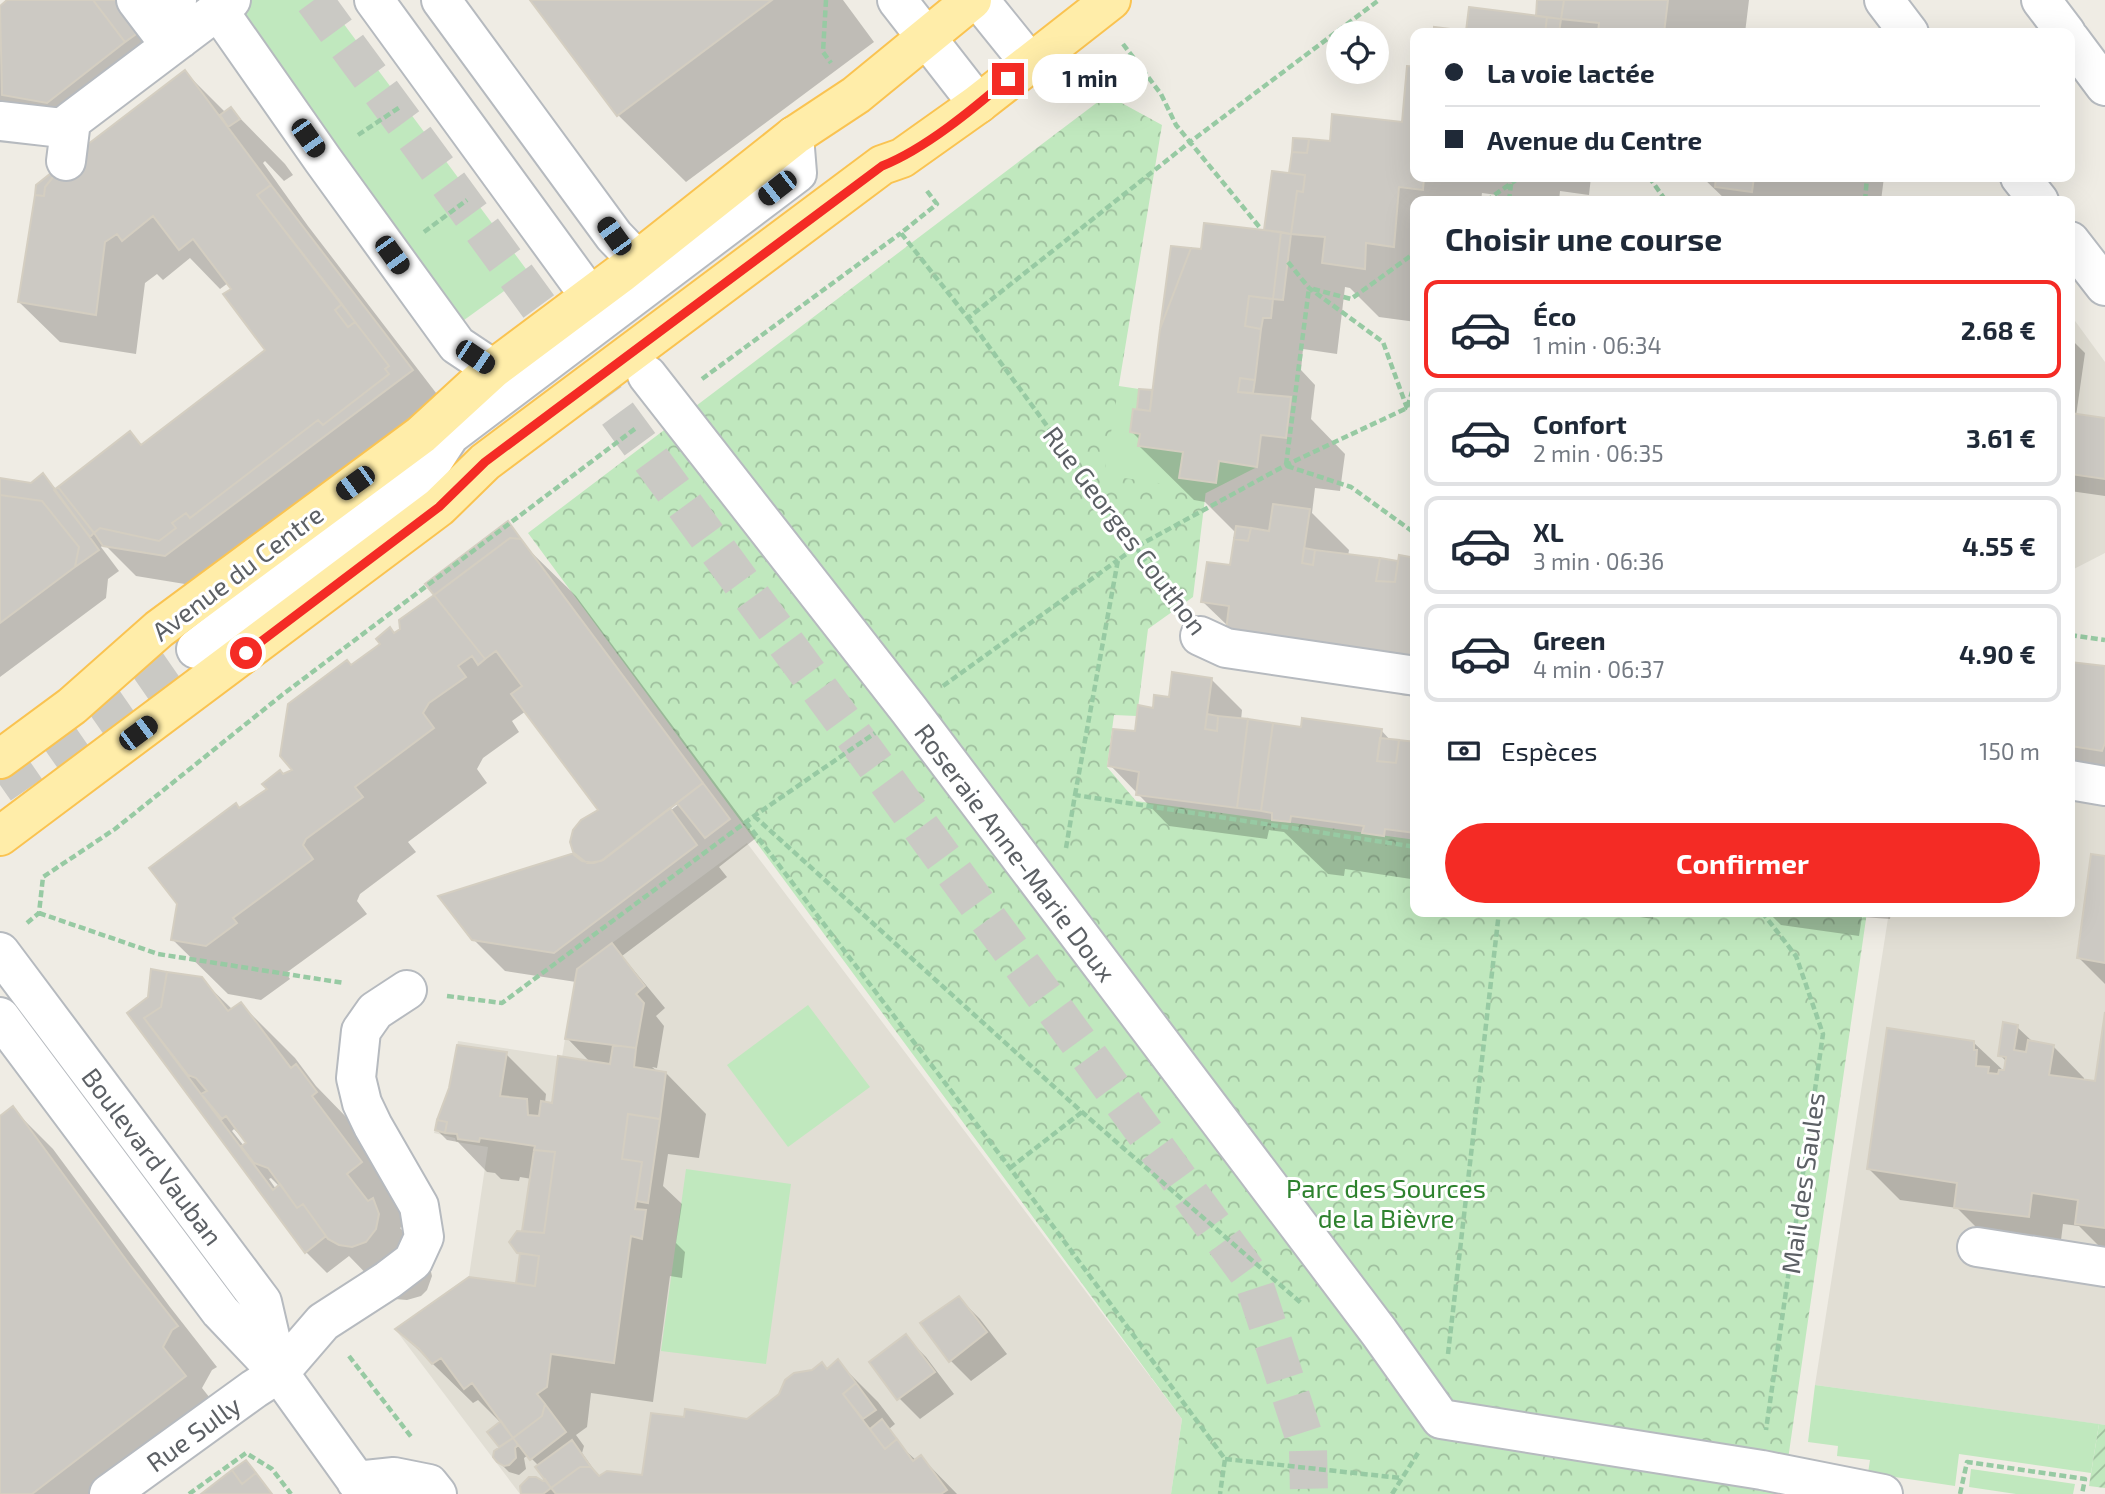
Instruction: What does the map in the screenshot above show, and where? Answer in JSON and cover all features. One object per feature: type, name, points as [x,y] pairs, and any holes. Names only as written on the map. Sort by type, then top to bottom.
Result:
[{"type":"main road","name":"Avenue du Centre","points":[[0,759],[72,706],[159,629],[421,435],[467,409],[493,369],[638,261],[794,136],[856,95],[972,0]]},
{"type":"main road","points":[[0,836],[439,507],[485,462],[882,166],[902,158],[978,104],[1111,0]]},
{"type":"street","points":[[374,0],[578,280]]},
{"type":"street","points":[[440,0],[614,236],[638,261]]},
{"type":"street","points":[[897,0],[978,104]]},
{"type":"street","points":[[979,0],[1029,62]]},
{"type":"street","points":[[2041,0],[2062,28]]},
{"type":"street","points":[[1885,1],[1905,28]]},
{"type":"street","points":[[0,121],[62,128],[71,121],[161,15],[225,5],[323,160],[457,345],[493,369]]},
{"type":"street","points":[[2075,46],[2105,86]]},
{"type":"street","points":[[66,161],[71,121]]},
{"type":"street","points":[[196,649],[422,478],[467,409],[797,173],[794,136]]},
{"type":"street","points":[[2024,182],[2035,196]]},
{"type":"street","points":[[2075,247],[2105,286]]},
{"type":"street","name":"Roseraie Anne-Marie Doux","points":[[659,389],[909,710],[1379,1332],[1441,1419]]},
{"type":"street","points":[[422,478],[485,462]]},
{"type":"street","name":"Rue Georges Couthon","points":[[1200,636],[1226,648],[1410,675]]},
{"type":"street","points":[[2075,781],[2105,786]]},
{"type":"street","name":"Boulevard Vauban","points":[[0,952],[262,1302],[279,1373]]},
{"type":"street","name":"Rue Sully","points":[[109,1494],[279,1373],[323,1322],[413,1261],[424,1237],[419,1206],[373,1126],[362,1103],[356,1078],[361,1031],[375,1011],[407,990]]},
{"type":"street","name":"Boulevard Vauban","points":[[0,1017],[220,1311],[279,1373],[361,1488],[394,1477],[433,1489]]},
{"type":"street","points":[[1977,1247],[2105,1267]]},
{"type":"street","points":[[1441,1419],[1762,1470],[1883,1494]]},
{"type":"path","points":[[823,52],[826,0]]},
{"type":"path","points":[[968,318],[1190,142],[1379,0]]},
{"type":"path","points":[[1128,49],[1161,94],[1176,125],[1261,229]]},
{"type":"path","points":[[323,160],[435,82]]},
{"type":"path","points":[[392,255],[502,175]]},
{"type":"path","points":[[1493,196],[1511,183]]},
{"type":"path","points":[[1510,196],[1511,183]]},
{"type":"path","points":[[925,190],[937,204],[901,233],[659,389],[115,829],[43,877],[39,913],[158,954],[301,978],[502,1003],[754,816],[909,710],[1136,547],[1286,465],[1407,408],[1410,398]]},
{"type":"path","name":"Rue Georges Couthon","points":[[901,233],[968,318],[1200,636]]},
{"type":"path","points":[[1309,288],[1351,299],[1410,256]]},
{"type":"path","points":[[1288,262],[1309,288],[1383,342],[1407,408],[1410,409]]},
{"type":"path","points":[[1286,465],[1309,288]]},
{"type":"path","points":[[1286,465],[1351,487],[1410,530]]},
{"type":"path","points":[[1028,870],[1065,851],[1118,560]]},
{"type":"path","points":[[2075,636],[2105,640]]},
{"type":"path","points":[[1075,795],[1410,846]]},
{"type":"path","points":[[754,816],[1082,1112],[1303,1305]]},
{"type":"path","points":[[746,822],[1010,1168],[1225,1459],[1220,1494]]},
{"type":"path","points":[[1441,1419],[1499,917]]},
{"type":"path","name":"Mail des Saules","points":[[1762,1470],[1770,1391],[1797,1224],[1823,1034],[1796,956],[1766,917]]},
{"type":"path","points":[[1010,1168],[1082,1112]]},
{"type":"path","points":[[323,1322],[429,1460],[433,1489]]},
{"type":"path","points":[[189,1494],[246,1453],[272,1469],[291,1494]]},
{"type":"path","points":[[1225,1459],[1401,1478],[1392,1494]]},
{"type":"path","points":[[1960,1494],[1967,1462],[2085,1479],[2082,1494]]},
{"type":"shaded area","points":[[2075,321],[2105,362],[2105,553],[2075,568]]},
{"type":"shaded area","points":[[2075,800],[2105,804],[2105,1425],[1815,1385],[1888,917],[2075,917]]},
{"type":"shaded area","points":[[747,843],[1182,1419],[1171,1494],[520,1494],[395,1329],[469,1276],[488,1147],[456,1142],[455,1138],[434,1133],[449,1088],[458,1041],[562,1057],[577,969]]},
{"type":"green space","points":[[249,0],[326,0],[529,273],[460,323],[234,11]]},
{"type":"green space","name":"Parc des Sources de la Bièvre","points":[[1107,95],[1162,125],[1104,475],[1206,490],[1193,597],[1148,629],[1137,716],[1114,715],[1107,767],[1136,801],[1410,839],[1410,917],[1866,917],[1783,1494],[1171,1494],[1182,1419],[528,533]]},
{"type":"green space","points":[[1032,373],[1139,389],[1137,409],[1133,409],[1130,432],[1140,434],[1138,446],[1183,452],[1179,478],[1216,483],[1219,461],[1257,467],[1206,493],[1120,499]]},
{"type":"green space","points":[[808,1005],[870,1087],[788,1147],[727,1065]]},
{"type":"green space","points":[[686,1169],[791,1184],[766,1364],[661,1351]]},
{"type":"green space","points":[[1815,1385],[2099,1424],[2091,1473],[1959,1454],[1955,1486],[1868,1473],[1870,1460],[1837,1456],[1838,1446],[1808,1442]]},
{"type":"green space","points":[[2099,1424],[2105,1425],[2105,1488],[2089,1486]]},
{"type":"green space","points":[[1971,1469],[2075,1484],[2073,1494],[2016,1494],[1969,1487]]},
{"type":"building","points":[[7,0],[93,0],[125,42],[47,103],[2,95],[0,6]]},
{"type":"building","points":[[93,0],[115,0],[139,32],[125,42]]},
{"type":"building","points":[[530,0],[772,0],[617,116]]},
{"type":"building","points":[[1537,0],[1564,0],[1561,19],[1536,16]]},
{"type":"building","points":[[1564,0],[1668,0],[1665,28],[1598,28],[1599,23],[1561,19]]},
{"type":"building","points":[[1469,7],[1547,17],[1546,28],[1466,28]]},
{"type":"building","points":[[1547,17],[1561,19],[1560,28],[1546,28]]},
{"type":"building","points":[[1407,66],[1410,66],[1410,182],[1424,182],[1423,190],[1399,187],[1394,247],[1366,243],[1365,269],[1322,263],[1325,237],[1291,234],[1297,191],[1303,192],[1305,175],[1289,173],[1292,152],[1307,153],[1309,139],[1330,141],[1332,114],[1402,122]]},
{"type":"building","points":[[185,70],[271,185],[257,195],[342,304],[335,310],[348,327],[355,322],[389,366],[385,369],[389,374],[323,425],[318,420],[190,518],[186,513],[172,523],[176,528],[159,541],[100,528],[94,533],[58,487],[130,431],[141,445],[265,350],[223,294],[231,289],[193,239],[179,250],[153,216],[122,241],[117,234],[105,242],[96,315],[18,302],[35,195],[44,196],[45,187],[66,161]]},
{"type":"building","points":[[231,107],[240,119],[228,127],[220,115]]},
{"type":"building","points":[[1293,138],[1309,139],[1307,153],[1292,152]]},
{"type":"building","points":[[66,161],[45,187],[44,196],[35,195],[36,185]]},
{"type":"building","points":[[1272,171],[1305,175],[1303,192],[1297,191],[1291,234],[1264,230]]},
{"type":"building","points":[[1716,182],[1753,182],[1752,192],[1715,187]]},
{"type":"building","points":[[271,185],[413,370],[165,556],[103,546],[94,533],[100,528],[159,541],[176,528],[172,523],[186,513],[190,518],[318,420],[323,425],[389,374],[385,369],[389,366],[257,195]]},
{"type":"building","points":[[1204,223],[1281,232],[1273,299],[1249,296],[1245,326],[1261,329],[1255,380],[1240,378],[1238,392],[1291,397],[1286,438],[1261,435],[1257,467],[1219,461],[1216,483],[1179,478],[1183,452],[1138,446],[1140,434],[1130,432],[1133,409],[1150,411],[1160,329],[1191,248],[1201,249]]},
{"type":"building","points":[[1281,232],[1291,234],[1283,300],[1273,299]]},
{"type":"building","points":[[1171,246],[1191,248],[1160,329]]},
{"type":"building","points":[[1249,296],[1273,299],[1271,318],[1263,318],[1261,329],[1245,326]]},
{"type":"building","points":[[342,304],[355,322],[348,327],[335,310]]},
{"type":"building","points":[[1240,378],[1255,380],[1253,393],[1238,392]]},
{"type":"building","points":[[1139,389],[1152,390],[1150,411],[1137,409]]},
{"type":"building","points":[[2075,414],[2105,418],[2105,479],[2075,475]]},
{"type":"building","points":[[43,473],[99,550],[75,567],[79,547],[42,501],[0,495],[0,478],[31,483]]},
{"type":"building","points":[[58,487],[94,533],[90,537],[54,490]]},
{"type":"building","points":[[0,495],[42,501],[79,547],[75,567],[0,623]]},
{"type":"building","points":[[1273,504],[1310,509],[1302,563],[1313,565],[1315,550],[1380,558],[1376,581],[1395,582],[1399,555],[1410,557],[1410,657],[1226,631],[1229,606],[1201,602],[1207,562],[1230,565],[1234,539],[1248,541],[1251,528],[1269,531]]},
{"type":"building","points":[[508,521],[521,539],[510,538],[434,595],[425,584]]},
{"type":"building","points":[[1236,526],[1251,528],[1248,541],[1234,539]]},
{"type":"building","points":[[510,538],[521,539],[703,783],[603,860],[594,863],[582,861],[574,855],[570,842],[573,830],[581,820],[598,810],[511,694],[522,686],[496,651],[485,659],[434,595]]},
{"type":"building","points":[[1304,548],[1315,550],[1313,565],[1302,563]]},
{"type":"building","points":[[1380,558],[1398,561],[1395,582],[1376,581]]},
{"type":"building","points":[[434,595],[485,659],[478,665],[472,656],[458,666],[466,677],[429,703],[423,713],[434,728],[355,787],[363,797],[306,839],[303,845],[313,859],[233,918],[237,923],[206,946],[171,940],[177,904],[149,868],[236,803],[239,808],[267,789],[262,784],[280,770],[283,774],[292,770],[280,756],[288,704],[347,660],[351,665],[380,644],[376,639],[390,627],[394,633],[400,629],[399,620]]},
{"type":"building","points":[[2075,663],[2105,666],[2105,743],[2102,751],[2075,747]]},
{"type":"building","points":[[1172,672],[1212,678],[1205,729],[1217,731],[1218,716],[1248,719],[1237,808],[1136,795],[1139,772],[1108,766],[1113,729],[1135,731],[1138,705],[1153,708],[1154,695],[1169,697]]},
{"type":"building","points":[[1207,714],[1218,716],[1217,731],[1205,729]]},
{"type":"building","points":[[1302,718],[1382,729],[1377,761],[1396,763],[1399,740],[1410,741],[1410,832],[1385,829],[1384,836],[1362,833],[1364,826],[1291,816],[1290,822],[1272,820],[1272,813],[1261,811],[1273,723],[1301,727]]},
{"type":"building","points":[[1248,719],[1273,723],[1261,811],[1237,808]]},
{"type":"building","points":[[1380,738],[1399,740],[1396,763],[1377,761]]},
{"type":"building","points":[[703,783],[730,819],[705,838],[677,803]]},
{"type":"building","points":[[670,808],[697,845],[554,953],[472,940],[438,896],[574,853],[587,863],[601,861]]},
{"type":"building","points":[[2091,854],[2105,856],[2105,963],[2077,958]]},
{"type":"building","points":[[612,943],[645,986],[636,994],[644,1003],[636,1048],[565,1039],[577,969]]},
{"type":"building","points":[[151,969],[167,972],[161,1007],[144,1018],[273,1190],[280,1184],[297,1208],[303,1204],[326,1236],[305,1253],[127,1013],[148,997]]},
{"type":"building","points":[[167,972],[202,977],[228,1011],[241,1002],[291,1068],[296,1064],[317,1092],[312,1096],[362,1162],[347,1174],[368,1201],[373,1198],[379,1214],[376,1229],[366,1242],[352,1247],[339,1245],[328,1239],[303,1204],[297,1208],[268,1168],[254,1163],[241,1146],[246,1143],[226,1116],[222,1119],[201,1094],[207,1091],[196,1078],[188,1075],[144,1018],[161,1007]]},
{"type":"building","points":[[2105,1012],[2105,1228],[2075,1224],[2078,1200],[2032,1193],[2029,1217],[1954,1208],[1957,1183],[1867,1169],[1887,1028],[1974,1041],[1974,1050],[1977,1050],[1976,1066],[1989,1067],[1988,1073],[1998,1074],[1999,1070],[2004,1070],[2006,1057],[1998,1056],[2003,1022],[2018,1025],[2014,1050],[2026,1052],[2028,1040],[2054,1045],[2049,1075],[2095,1081]]},
{"type":"building","points":[[457,1045],[507,1052],[500,1096],[527,1099],[528,1115],[539,1116],[541,1101],[552,1103],[558,1056],[610,1064],[613,1045],[636,1048],[634,1067],[666,1072],[660,1119],[628,1114],[622,1159],[642,1162],[635,1209],[646,1210],[642,1239],[631,1236],[614,1363],[551,1354],[547,1387],[537,1394],[545,1404],[542,1416],[513,1438],[472,1383],[464,1389],[441,1358],[432,1364],[395,1329],[469,1277],[535,1286],[539,1256],[517,1253],[509,1242],[517,1231],[544,1233],[555,1152],[534,1150],[535,1146],[480,1138],[479,1142],[458,1139],[457,1134],[445,1133],[447,1122],[437,1120],[449,1088]]},
{"type":"building","points":[[13,1106],[178,1326],[172,1330],[163,1347],[186,1376],[32,1494],[0,1494],[0,1116]]},
{"type":"building","points":[[628,1114],[660,1119],[648,1203],[636,1201],[642,1162],[622,1159]]},
{"type":"building","points":[[437,1120],[447,1122],[445,1133],[435,1130]]},
{"type":"building","points":[[534,1150],[555,1152],[544,1233],[522,1231]]},
{"type":"building","points":[[520,1253],[539,1256],[535,1286],[516,1283]]},
{"type":"building","points":[[959,1296],[987,1332],[949,1362],[920,1323]]},
{"type":"building","points":[[906,1334],[935,1372],[897,1400],[869,1362]]},
{"type":"building","points":[[838,1359],[856,1383],[843,1394],[885,1449],[897,1439],[913,1461],[921,1455],[947,1490],[941,1494],[556,1494],[551,1488],[580,1467],[591,1467],[599,1476],[607,1471],[642,1475],[651,1413],[684,1417],[685,1409],[747,1419],[779,1394],[785,1380],[794,1373],[812,1370],[822,1362],[827,1369]]},
{"type":"building","points":[[856,1383],[876,1410],[863,1419],[843,1394]]},
{"type":"building","points":[[545,1404],[566,1432],[530,1460],[513,1438],[542,1416]]},
{"type":"building","points":[[882,1419],[897,1439],[885,1449],[870,1429]]},
{"type":"building","points":[[501,1421],[513,1438],[499,1447],[487,1432]]},
{"type":"building","points":[[513,1438],[518,1445],[515,1448],[516,1458],[504,1466],[493,1457],[494,1451]]},
{"type":"building","points":[[572,1440],[591,1467],[580,1467],[551,1488],[535,1467]]},
{"type":"building","points":[[246,1460],[256,1473],[242,1484],[232,1470]]},
{"type":"building","points":[[232,1470],[242,1484],[256,1473],[272,1494],[201,1494]]},
{"type":"building","points":[[529,1477],[543,1481],[545,1479],[551,1488],[543,1494],[521,1494],[520,1486]]},
{"type":"tunnel","points":[[314,0],[1253,1280],[1308,1449],[1309,1494]]},
{"type":"tunnel","points":[[0,785],[196,649]]},
{"type":"route","points":[[246,653],[439,507],[485,462],[882,166],[902,158],[978,104],[1008,79]]}]
